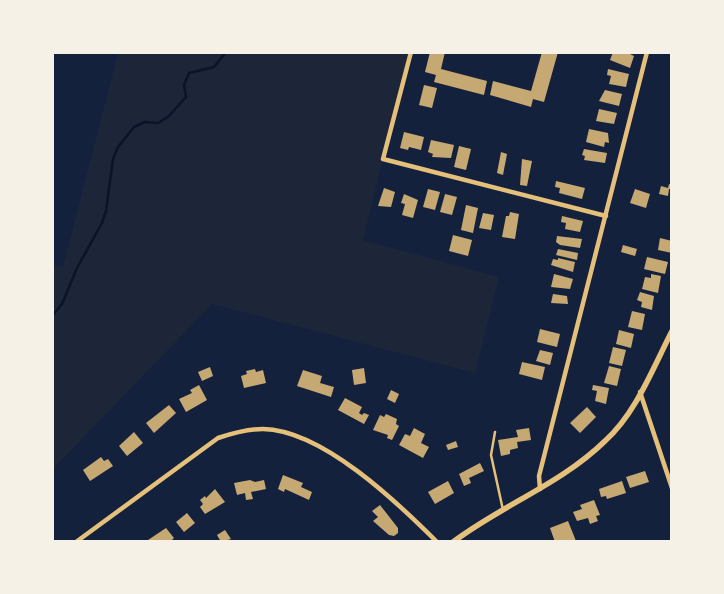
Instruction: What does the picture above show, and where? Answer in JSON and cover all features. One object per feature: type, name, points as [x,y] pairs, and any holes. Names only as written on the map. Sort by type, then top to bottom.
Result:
[{"type":"street","points":[[411,52],[383,159],[606,216]]},
{"type":"street","points":[[540,489],[539,476],[648,52]]},
{"type":"street","points":[[453,542],[540,489],[586,458],[606,441],[621,423],[640,392],[672,331]]},
{"type":"street","points":[[640,392],[672,488]]},
{"type":"street","points":[[76,542],[218,438],[241,431],[264,429],[285,433],[338,459],[394,499],[437,542]]},
{"type":"lane","points":[[495,432],[491,455],[503,511]]},
{"type":"shaded area","points":[[118,53],[409,53],[363,240],[499,277],[475,373],[212,304],[53,469],[53,265],[63,267]]},
{"type":"building","points":[[430,52],[445,52],[441,69],[487,81],[484,95],[434,82],[436,75],[425,72]]},
{"type":"building","points":[[542,52],[558,52],[544,102],[533,99],[531,107],[490,95],[493,81],[531,91]]},
{"type":"building","points":[[613,52],[626,52],[634,56],[630,68],[610,60]]},
{"type":"building","points":[[608,69],[629,74],[626,87],[609,84],[611,76],[607,75]]},
{"type":"building","points":[[424,85],[437,88],[432,108],[419,105]]},
{"type":"building","points":[[605,90],[622,94],[619,106],[599,101]]},
{"type":"building","points":[[599,109],[617,113],[614,124],[596,121]]},
{"type":"building","points":[[589,129],[608,133],[609,143],[605,142],[604,147],[586,142]]},
{"type":"building","points":[[404,132],[424,137],[421,150],[409,147],[408,150],[400,148]]},
{"type":"building","points":[[431,140],[454,145],[451,158],[432,157],[433,154],[428,152]]},
{"type":"building","points":[[459,146],[471,149],[466,170],[454,167]]},
{"type":"building","points":[[584,149],[607,153],[605,163],[584,160],[585,156],[582,155]]},
{"type":"building","points":[[501,152],[507,154],[503,175],[497,173]]},
{"type":"building","points":[[522,159],[532,161],[527,186],[520,185]]},
{"type":"building","points":[[556,181],[585,188],[582,199],[559,193],[560,188],[555,187]]},
{"type":"building","points":[[669,184],[672,185],[672,189],[669,189],[668,196],[659,194],[661,186],[668,188]]},
{"type":"building","points":[[384,188],[395,192],[391,207],[378,206]]},
{"type":"building","points":[[428,189],[440,192],[435,210],[423,207]]},
{"type":"building","points":[[635,189],[650,194],[646,208],[630,203]]},
{"type":"building","points":[[404,194],[418,200],[413,218],[402,215],[405,204],[401,203]]},
{"type":"building","points":[[445,194],[457,197],[452,215],[440,212]]},
{"type":"building","points":[[466,205],[478,208],[473,233],[461,230]]},
{"type":"building","points":[[510,212],[519,214],[515,239],[502,237],[506,216],[509,216]]},
{"type":"building","points":[[483,213],[494,215],[491,230],[479,228]]},
{"type":"building","points":[[562,216],[583,221],[580,232],[565,229],[566,223],[561,222]]},
{"type":"building","points":[[453,235],[472,240],[468,256],[449,251]]},
{"type":"building","points":[[557,236],[582,239],[580,248],[560,245],[556,242]]},
{"type":"building","points":[[660,238],[672,241],[672,253],[658,250]]},
{"type":"building","points":[[623,245],[637,249],[635,256],[621,252]]},
{"type":"building","points":[[558,249],[578,253],[577,260],[556,255]]},
{"type":"building","points":[[647,257],[668,262],[665,274],[644,269]]},
{"type":"building","points":[[558,258],[575,262],[573,272],[551,265],[553,259],[558,260]]},
{"type":"building","points":[[554,274],[573,279],[570,289],[551,287]]},
{"type":"building","points":[[651,274],[661,276],[658,293],[642,289],[645,277],[651,278]]},
{"type":"building","points":[[640,292],[654,296],[652,310],[641,307],[642,302],[637,300]]},
{"type":"building","points":[[553,294],[567,296],[568,304],[551,303]]},
{"type":"building","points":[[632,311],[645,314],[642,330],[628,327]]},
{"type":"building","points":[[540,329],[560,334],[557,347],[537,342]]},
{"type":"building","points":[[619,330],[634,334],[631,348],[616,344]]},
{"type":"building","points":[[613,347],[626,350],[622,366],[609,363]]},
{"type":"building","points":[[540,350],[553,353],[550,365],[536,361]]},
{"type":"building","points":[[522,362],[545,367],[542,380],[519,374]]},
{"type":"building","points":[[609,366],[621,369],[617,386],[604,383]]},
{"type":"building","points":[[210,367],[213,376],[202,381],[198,372]]},
{"type":"building","points":[[364,368],[366,383],[354,385],[352,370]]},
{"type":"building","points":[[255,369],[256,372],[263,370],[266,383],[244,388],[241,376],[247,374],[246,371]]},
{"type":"building","points":[[303,370],[322,376],[320,383],[334,387],[331,397],[297,386]]},
{"type":"building","points":[[199,385],[207,400],[186,412],[179,399],[192,393],[190,390]]},
{"type":"building","points":[[593,385],[609,388],[606,404],[595,401],[597,391],[592,390]]},
{"type":"building","points":[[391,390],[399,394],[395,403],[387,399]]},
{"type":"building","points":[[345,398],[362,407],[359,413],[369,415],[364,424],[338,410]]},
{"type":"building","points":[[169,405],[176,413],[154,433],[146,423]]},
{"type":"building","points":[[587,407],[596,417],[580,433],[570,423]]},
{"type":"building","points":[[386,414],[397,419],[396,424],[399,426],[392,440],[387,438],[388,435],[373,430],[380,415],[384,417]]},
{"type":"building","points":[[414,428],[425,434],[421,443],[429,447],[423,458],[399,445],[405,434],[410,436]]},
{"type":"building","points":[[529,428],[531,440],[517,442],[518,448],[510,450],[510,454],[501,456],[498,440],[518,437],[516,430]]},
{"type":"building","points":[[134,432],[143,443],[127,456],[119,446]]},
{"type":"building","points":[[456,441],[458,447],[448,450],[446,445]]},
{"type":"building","points":[[101,457],[104,461],[108,459],[113,466],[90,481],[83,470]]},
{"type":"building","points":[[480,463],[484,471],[469,478],[471,483],[464,486],[459,474]]},
{"type":"building","points":[[645,471],[649,482],[630,488],[626,477]]},
{"type":"building","points":[[283,475],[303,483],[301,487],[312,492],[309,500],[285,489],[284,492],[278,489]]},
{"type":"building","points":[[250,480],[255,482],[264,480],[266,489],[251,492],[253,499],[246,500],[245,493],[237,495],[234,483]]},
{"type":"building","points":[[448,481],[454,493],[435,504],[428,492]]},
{"type":"building","points":[[622,481],[626,493],[607,499],[606,496],[601,497],[599,489]]},
{"type":"building","points":[[215,489],[225,502],[205,514],[200,507],[203,504],[200,500],[205,496],[206,498]]},
{"type":"building","points":[[594,500],[600,515],[596,516],[598,521],[590,524],[588,518],[577,521],[573,512],[582,509],[580,505]]},
{"type":"building","points":[[380,505],[398,528],[398,533],[394,536],[389,535],[373,521],[378,517],[372,511]]},
{"type":"building","points":[[187,513],[195,523],[184,532],[176,522]]},
{"type":"building","points":[[568,521],[576,541],[555,542],[550,528]]},
{"type":"building","points":[[166,528],[174,538],[170,542],[148,540]]},
{"type":"building","points":[[225,530],[231,539],[221,542],[217,535]]},
{"type":"waterway","points":[[52,316],[62,304],[77,268],[102,223],[106,211],[113,159],[118,147],[134,127],[145,122],[158,123],[169,116],[186,97],[184,85],[189,73],[214,67],[226,52]]}]
